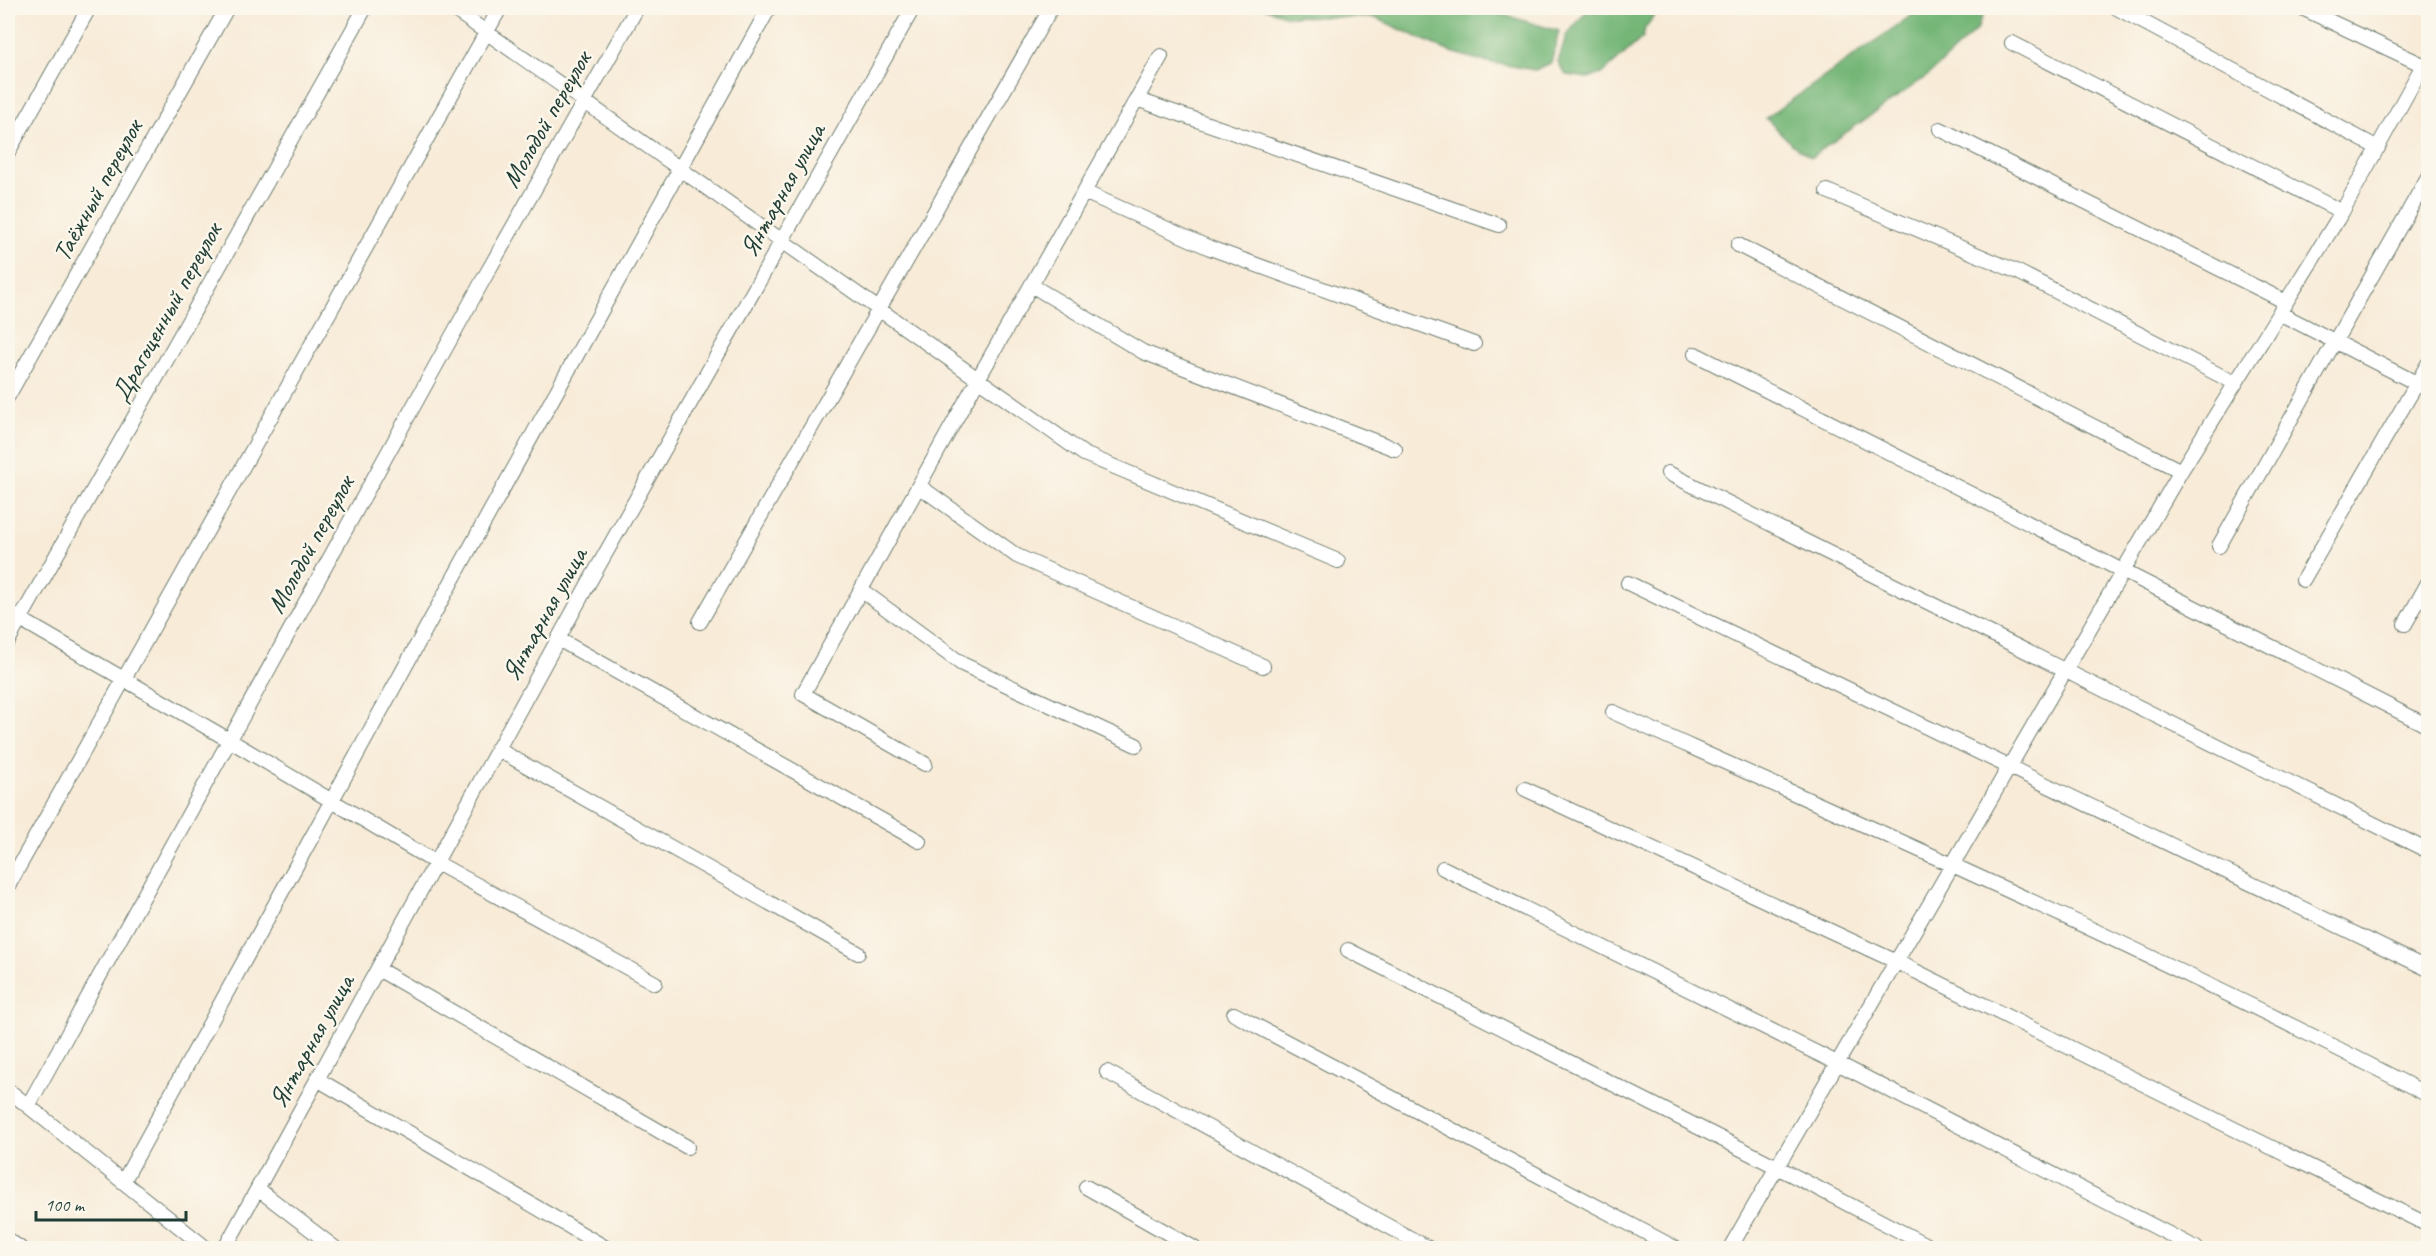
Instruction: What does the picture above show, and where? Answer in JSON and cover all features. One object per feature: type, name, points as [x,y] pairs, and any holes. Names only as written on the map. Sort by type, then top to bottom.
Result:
[{"type":"street","points":[[8,152],[89,8]]},
{"type":"street","name":"Таёжный переулок","points":[[8,396],[227,8]]},
{"type":"street","name":"Драгоценный переулок","points":[[8,640],[14,616],[365,8]]},
{"type":"street","points":[[452,8],[1084,454],[1338,561]]},
{"type":"street","points":[[8,886],[500,8]]},
{"type":"street","name":"Молодой переулок","points":[[28,1106],[637,8]]},
{"type":"street","points":[[123,1182],[769,8]]},
{"type":"street","name":"Янтарная улица","points":[[225,1248],[558,639],[913,8]]},
{"type":"street","points":[[700,622],[1051,8]]},
{"type":"street","points":[[2117,8],[2378,148]]},
{"type":"street","points":[[1731,1248],[2181,471],[2342,212],[2426,66],[2302,8]]},
{"type":"street","points":[[2012,43],[2342,212]]},
{"type":"street","points":[[926,764],[803,694],[1161,56]]},
{"type":"street","points":[[1136,99],[1499,225]]},
{"type":"street","points":[[1940,129],[2282,308],[2335,341],[2423,386]]},
{"type":"street","points":[[2219,546],[2428,177]]},
{"type":"street","points":[[1827,191],[2018,273],[2235,383]]},
{"type":"street","points":[[1084,192],[1210,248],[1474,344]]},
{"type":"street","points":[[1738,245],[2181,471]]},
{"type":"street","points":[[1031,285],[1143,352],[1395,449]]},
{"type":"street","points":[[1695,354],[2428,726]]},
{"type":"street","points":[[2303,580],[2423,386],[2428,364]]},
{"type":"street","points":[[1668,473],[2428,851]]},
{"type":"street","points":[[919,486],[1017,556],[1263,666]]},
{"type":"street","points":[[1628,583],[2428,969]]},
{"type":"street","points":[[2404,624],[2428,583]]},
{"type":"street","points":[[861,590],[962,664],[1136,745]]},
{"type":"street","points":[[14,616],[435,862],[655,983]]},
{"type":"street","points":[[558,639],[919,841]]},
{"type":"street","points":[[1613,712],[1954,866],[2316,1036],[2428,1095]]},
{"type":"street","points":[[497,749],[858,953]]},
{"type":"street","points":[[1525,789],[1897,962],[2428,1225]]},
{"type":"street","points":[[1443,868],[1839,1064],[2196,1248]]},
{"type":"street","points":[[1348,950],[1932,1248]]},
{"type":"street","points":[[378,969],[687,1147]]},
{"type":"street","points":[[1234,1014],[1675,1248]]},
{"type":"street","points":[[1107,1072],[1428,1248]]},
{"type":"street","points":[[317,1079],[606,1248]]},
{"type":"street","points":[[8,1090],[206,1248]]},
{"type":"street","points":[[1086,1187],[1194,1248]]},
{"type":"street","points":[[258,1189],[335,1248]]},
{"type":"street","points":[[8,1240],[20,1248]]},
{"type":"green space","points":[[1264,8],[1480,8],[1559,31],[1551,63],[1535,70],[1482,61],[1448,51],[1376,18],[1288,16]]},
{"type":"green space","points":[[1589,8],[1660,8],[1645,28],[1643,37],[1602,74],[1588,78],[1566,75],[1558,62],[1566,36]]},
{"type":"green space","points":[[1922,8],[1986,8],[1977,29],[1930,74],[1811,157],[1792,144],[1766,118]]}]
